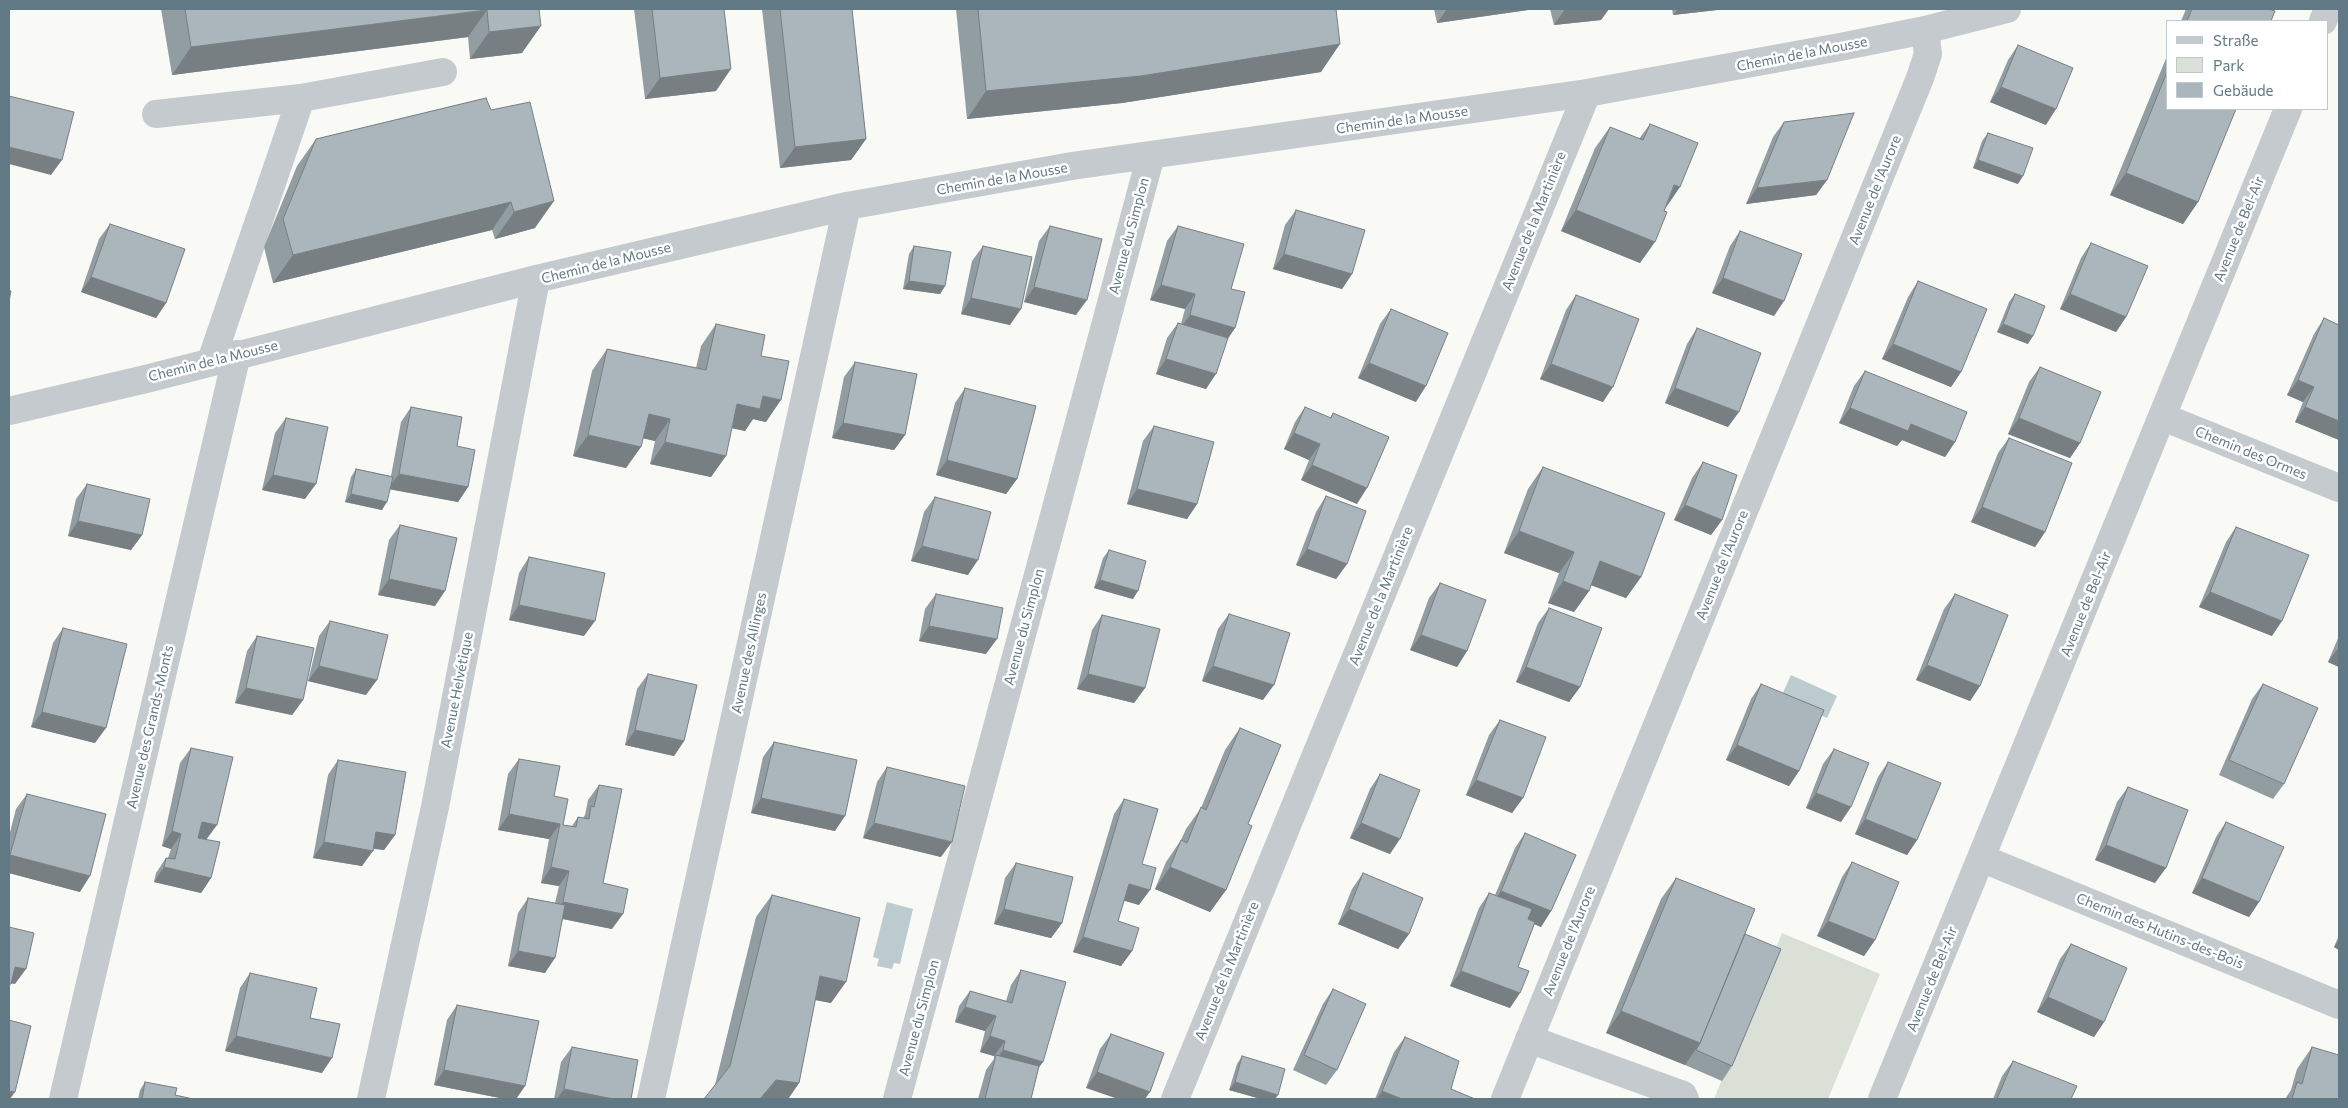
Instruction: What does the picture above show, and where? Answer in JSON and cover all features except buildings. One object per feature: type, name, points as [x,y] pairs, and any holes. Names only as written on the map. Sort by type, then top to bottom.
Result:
[{"type":"street","name":"Chemin de la Mousse","points":[[9,411],[146,379],[237,354],[536,280],[847,206],[1072,166],[1587,93],[1925,30],[2007,9]]},
{"type":"street","name":"Avenue de l'Aurore","points":[[1505,1099],[1920,78],[1928,54],[1925,30]]},
{"type":"street","points":[[156,114],[301,98],[443,72]]},
{"type":"street","name":"Avenue de la Martinière","points":[[1175,1099],[1587,93]]},
{"type":"street","points":[[211,361],[301,98]]},
{"type":"street","name":"Avenue de Bel-Air","points":[[1882,1099],[2288,110]]},
{"type":"street","name":"Avenue du Simplon","points":[[898,1099],[1151,155]]},
{"type":"street","name":"Avenue des Allinges","points":[[651,1099],[847,206]]},
{"type":"street","name":"Avenue Helvétique","points":[[370,1099],[435,807],[536,280]]},
{"type":"street","name":"Avenue des Grands-Monts","points":[[63,1099],[237,354]]},
{"type":"street","name":"Chemin des Ormes","points":[[2163,417],[2339,488]]},
{"type":"street","name":"Chemin des Hutins-des-Bois","points":[[1981,858],[2339,1005]]},
{"type":"street","points":[[1529,1039],[1683,1095],[1685,1099]]},
{"type":"green space","points":[[1782,933],[1880,974],[1828,1099],[1714,1099]]},
{"type":"shaded area","points":[[1791,675],[1837,696],[1827,718],[1781,697]]},
{"type":"shaded area","points":[[887,902],[913,909],[900,964],[894,963],[892,969],[877,966],[879,959],[873,957]]}]
